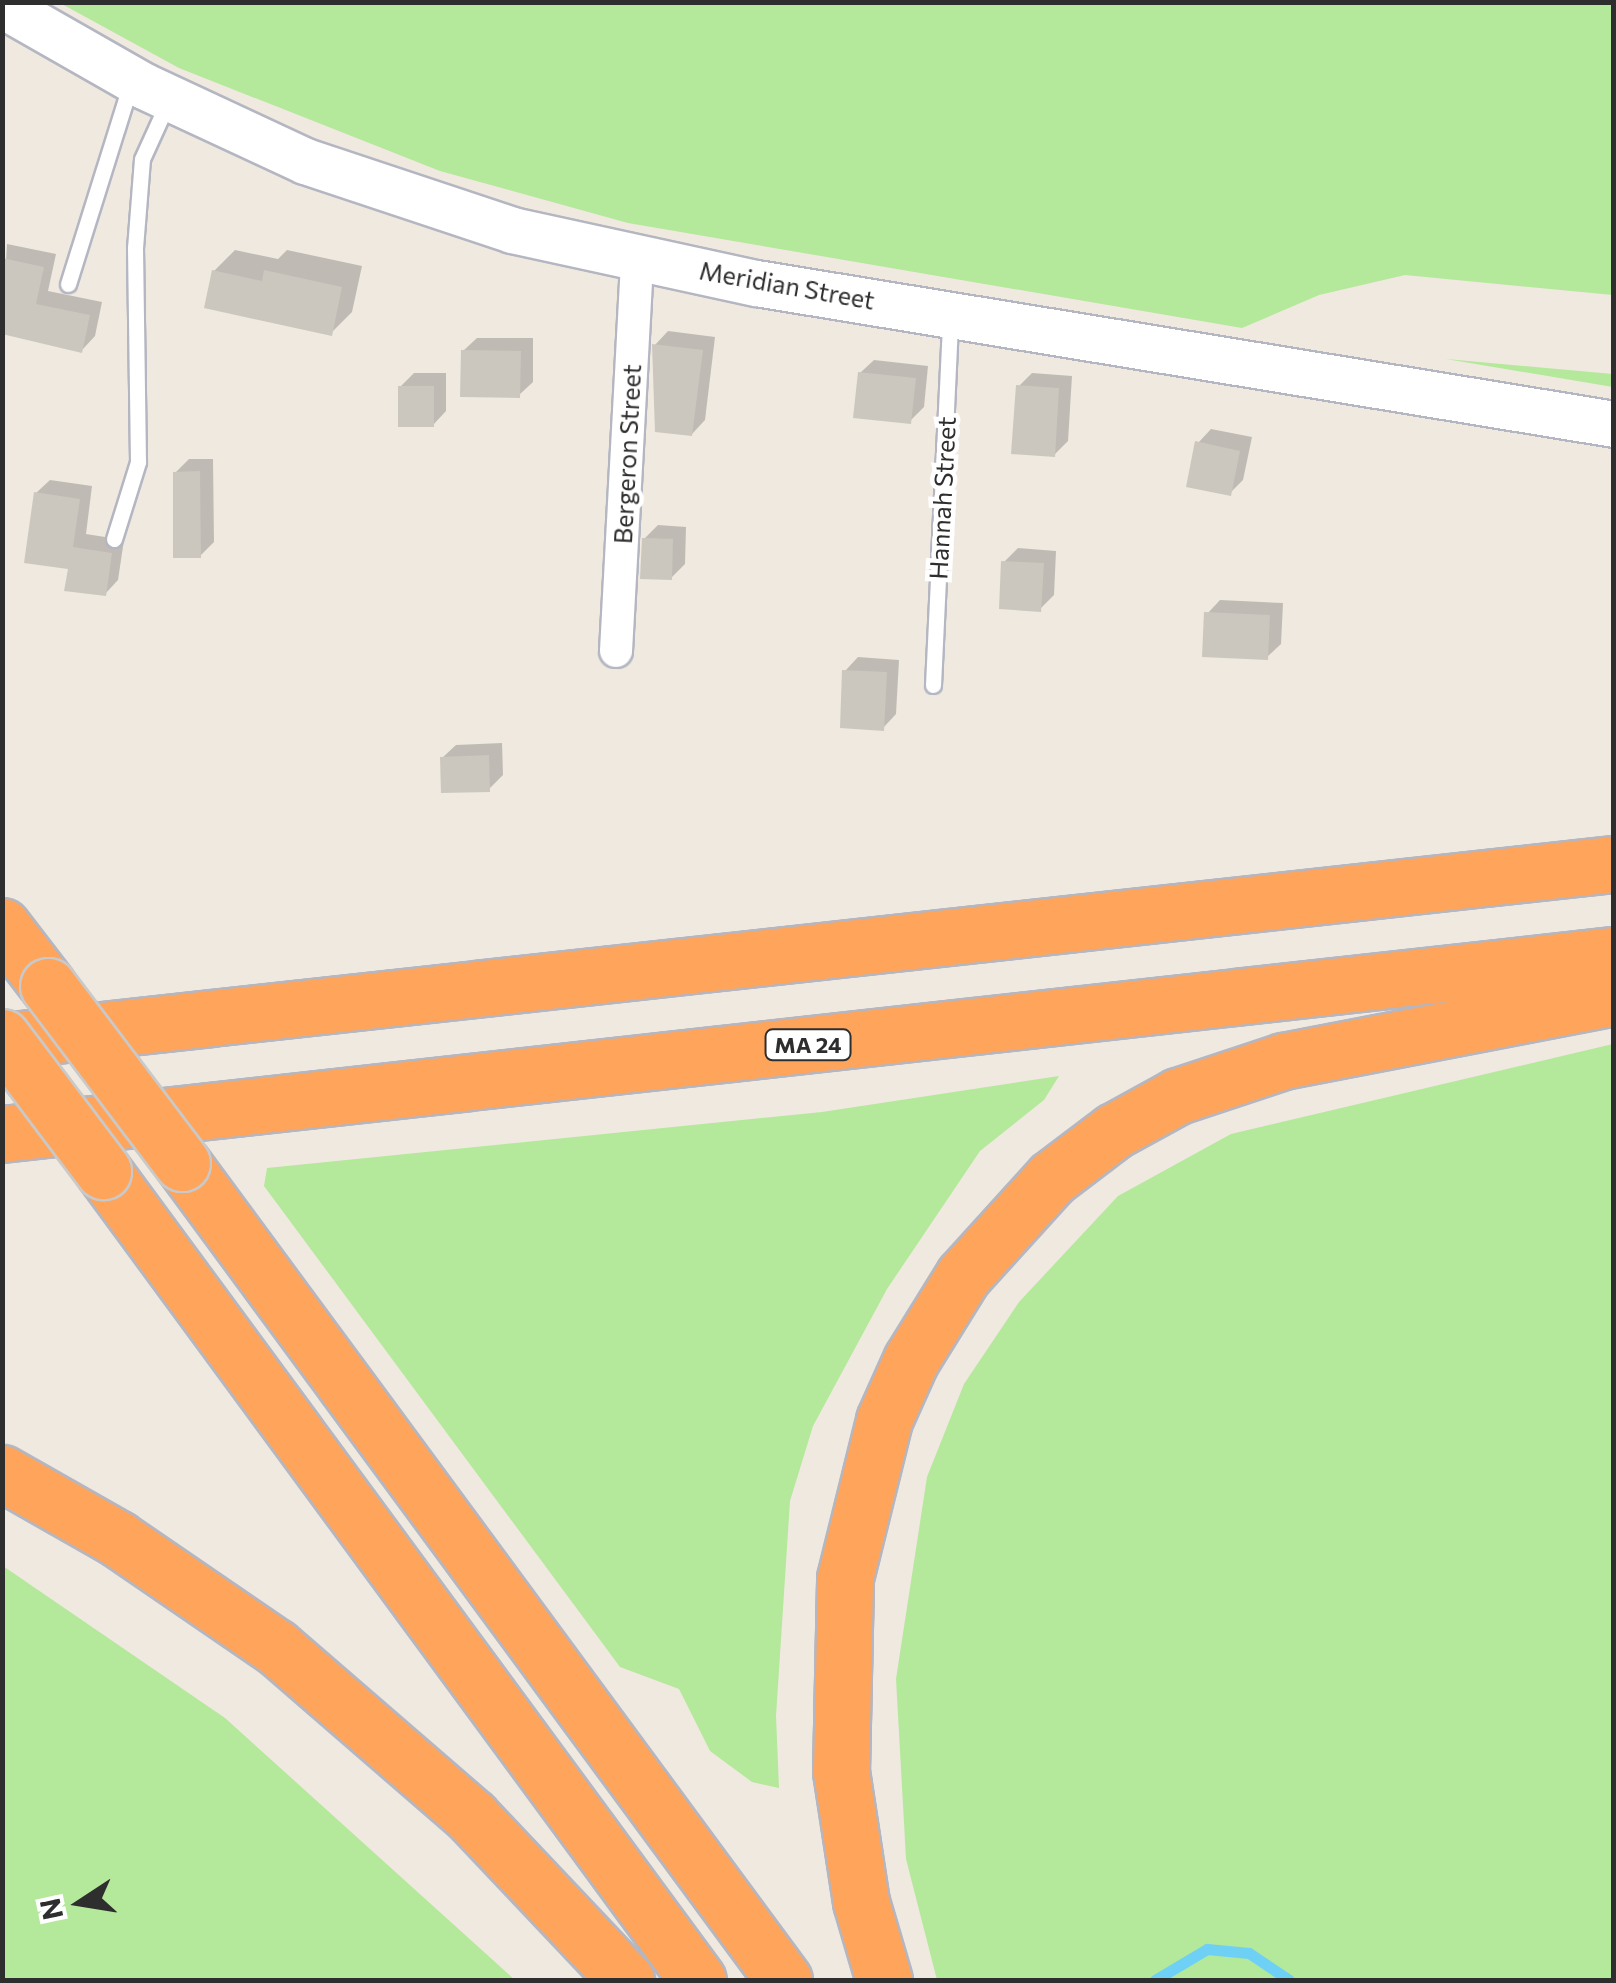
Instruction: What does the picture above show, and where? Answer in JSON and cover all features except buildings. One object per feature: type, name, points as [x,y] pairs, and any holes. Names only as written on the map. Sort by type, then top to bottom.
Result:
[{"type":"highway","points":[[2,1039],[1614,864]]},
{"type":"highway","points":[[2,926],[182,1163],[784,1980]]},
{"type":"highway","name":"MA 24","points":[[2,1134],[1614,955]]},
{"type":"highway","points":[[884,1980],[861,1902],[841,1772],[845,1578],[884,1420],[911,1360],[962,1276],[1052,1178],[1114,1130],[1178,1096],[1272,1064],[1614,997]]},
{"type":"highway","points":[[2,1039],[698,1980]]},
{"type":"highway","points":[[2,1473],[118,1539],[276,1647],[472,1817],[626,1980]]},
{"type":"street","name":"Meridian Street","points":[[2,5],[150,89],[305,161],[512,230],[756,283],[950,311],[1614,424]]},
{"type":"street","name":"Bergeron Street","points":[[616,651],[637,257]]},
{"type":"lane","points":[[68,284],[150,89]]},
{"type":"lane","points":[[114,539],[138,462],[135,248],[150,89]]},
{"type":"lane","name":"Hannah Street","points":[[933,685],[950,311]]},
{"type":"green space","points":[[60,3],[1613,3],[1613,295],[1405,275],[1319,295],[1242,328],[628,223],[440,171],[179,68]]},
{"type":"green space","points":[[1446,359],[1613,374],[1613,387]]},
{"type":"green space","points":[[1613,1044],[1613,1980],[937,1980],[906,1859],[896,1679],[927,1477],[964,1384],[1019,1302],[1118,1196],[1231,1134]]},
{"type":"green space","points":[[1059,1076],[1044,1100],[980,1151],[887,1289],[813,1426],[790,1501],[776,1716],[779,1788],[752,1782],[710,1751],[679,1689],[620,1667],[264,1186],[267,1168],[822,1112]]},
{"type":"green space","points":[[3,1566],[225,1718],[515,1980],[3,1980]]},
{"type":"waterway","points":[[1155,1980],[1207,1949],[1249,1953],[1289,1980]]}]
